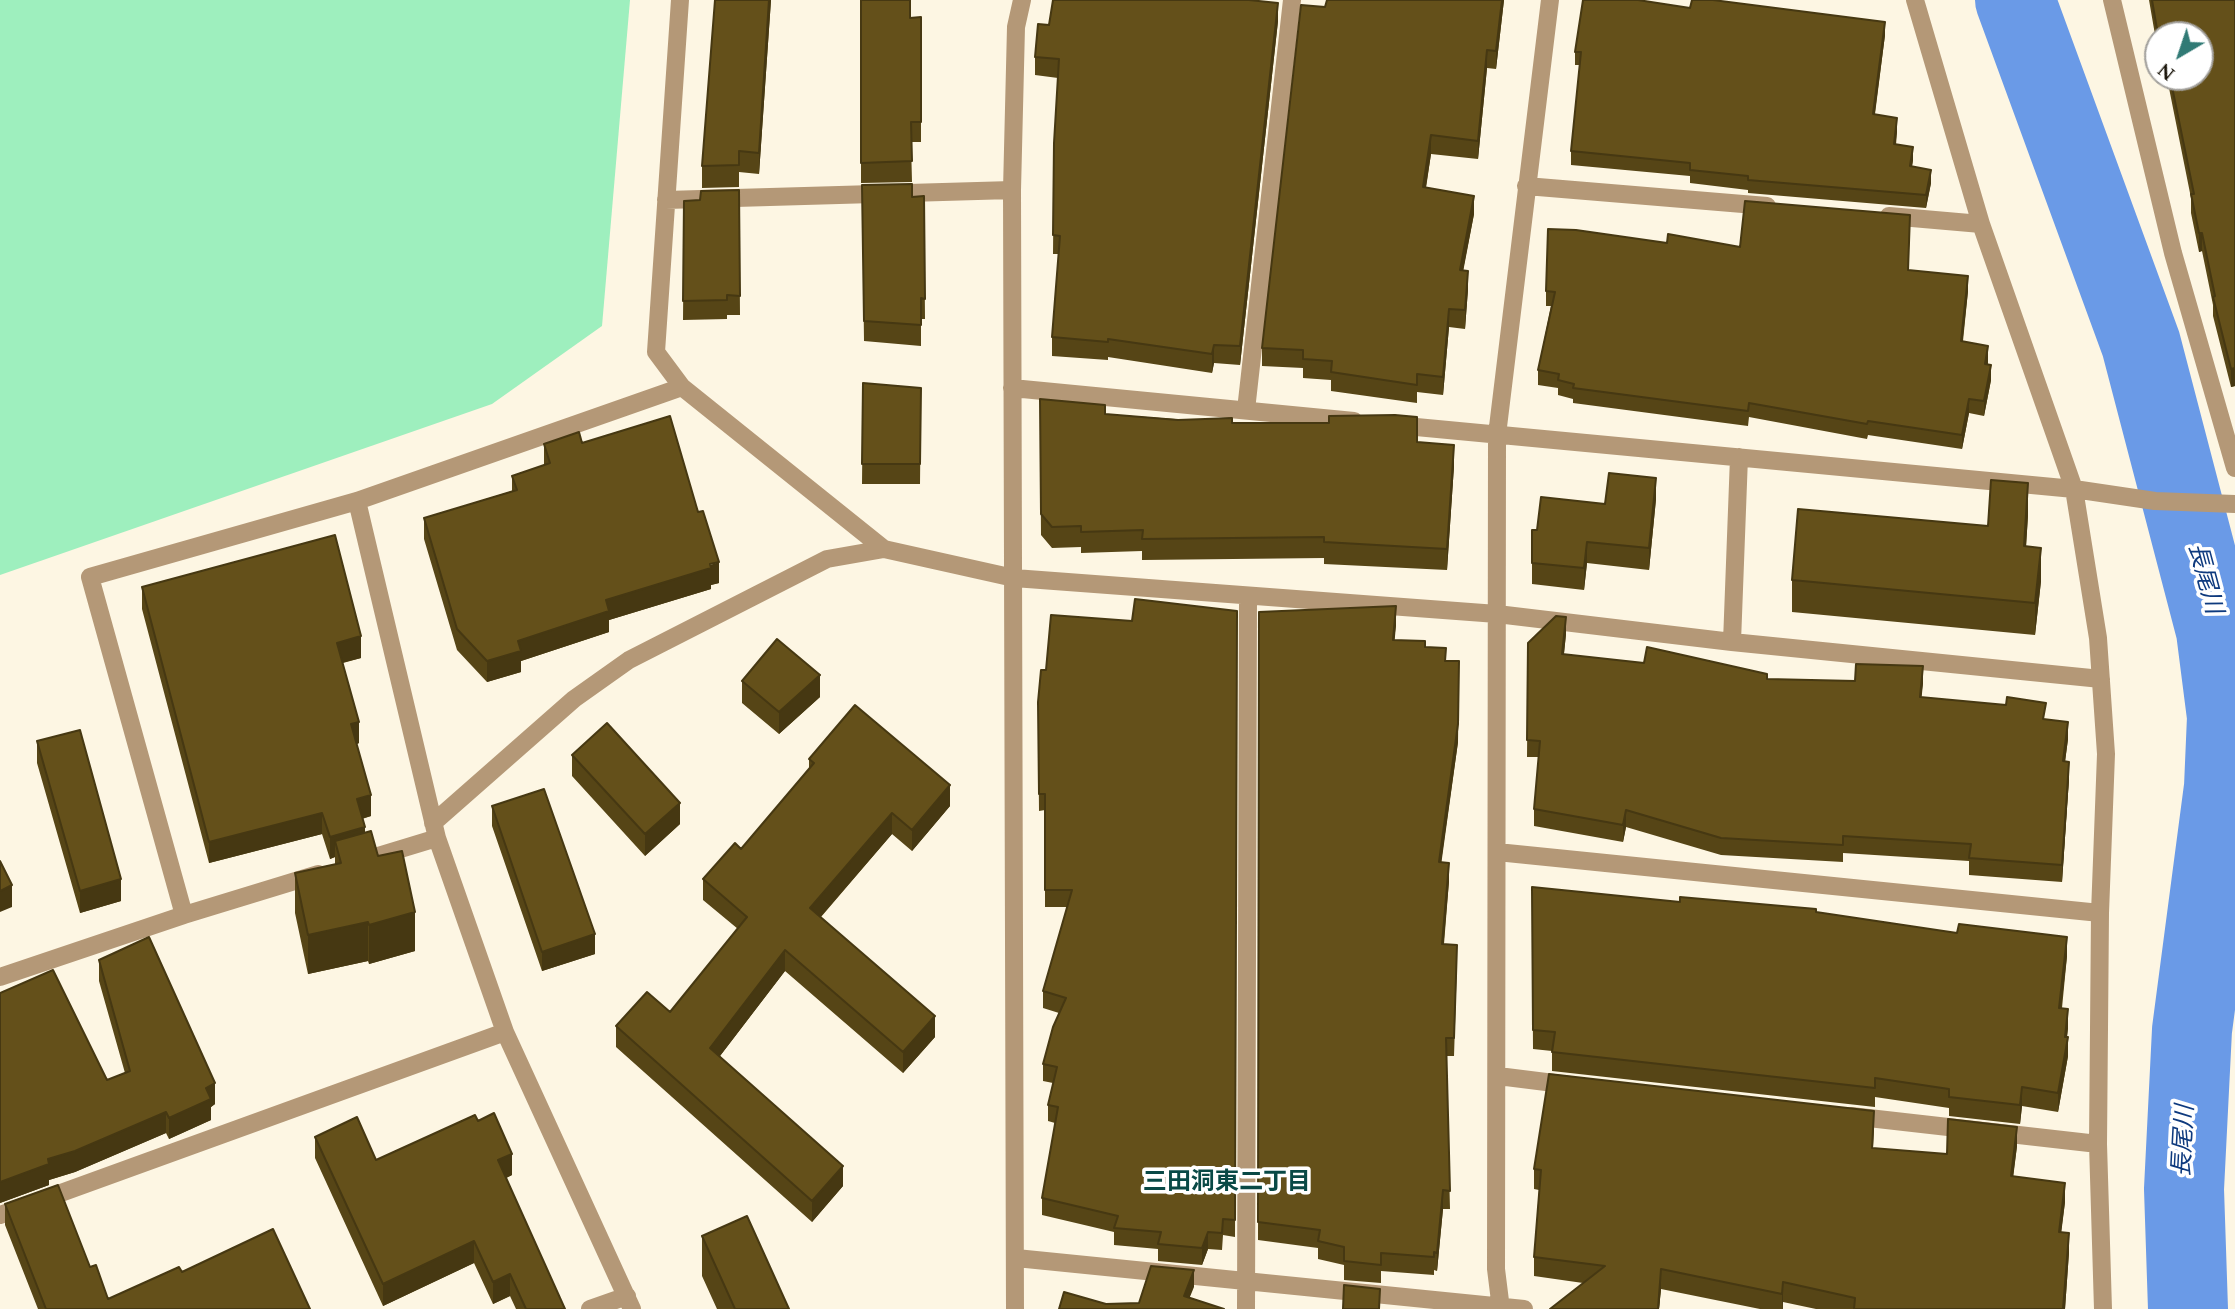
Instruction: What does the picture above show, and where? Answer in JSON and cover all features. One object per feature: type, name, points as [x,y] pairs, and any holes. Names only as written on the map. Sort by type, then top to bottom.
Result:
[{"type":"street","points":[[680,0],[656,352],[682,387],[884,549]]},
{"type":"street","points":[[1015,1309],[1012,190],[1016,27],[1022,0]]},
{"type":"street","points":[[1246,410],[1293,0]]},
{"type":"street","points":[[1501,1308],[1496,1269],[1497,435],[1550,0]]},
{"type":"street","points":[[1915,0],[1982,224],[2074,489],[2098,638],[2106,754],[2100,913],[2098,1144],[2104,1309]]},
{"type":"street","points":[[2112,0],[2173,253],[2235,468]]},
{"type":"street","points":[[1526,186],[1788,208]]},
{"type":"street","points":[[666,200],[1012,190]]},
{"type":"street","points":[[1871,215],[1982,224]]},
{"type":"street","points":[[184,915],[90,577],[357,501],[682,387]]},
{"type":"street","points":[[1012,388],[2074,489],[2155,500],[2235,504]]},
{"type":"street","points":[[1732,642],[1739,457]]},
{"type":"street","points":[[357,501],[435,830],[506,1032],[629,1303],[590,1309]]},
{"type":"street","points":[[0,977],[184,915],[337,868],[435,830],[574,699],[629,660],[827,559],[884,549],[1014,578],[1497,614],[1732,642],[2101,679]]},
{"type":"street","points":[[1246,1309],[1248,596]]},
{"type":"street","points":[[1497,852],[2100,913]]},
{"type":"street","points":[[0,1215],[506,1032]]},
{"type":"street","points":[[1498,1076],[1593,1087]]},
{"type":"street","points":[[1839,1115],[2098,1144]]},
{"type":"street","points":[[1016,1258],[1524,1309]]},
{"type":"green space","points":[[0,0],[630,0],[602,326],[492,404],[0,575]]},
{"type":"building","points":[[715,0],[769,0],[759,153],[739,151],[739,165],[702,166]]},
{"type":"building","points":[[861,0],[910,0],[910,18],[921,17],[921,122],[911,122],[912,161],[861,163]]},
{"type":"building","points":[[1053,0],[1249,0],[1278,3],[1240,346],[1214,345],[1212,354],[1108,339],[1108,342],[1052,337],[1060,236],[1053,235],[1054,143],[1059,59],[1035,57],[1038,24],[1049,25]]},
{"type":"building","points":[[1327,0],[1502,0],[1496,51],[1487,50],[1478,141],[1431,135],[1423,187],[1474,196],[1460,270],[1468,271],[1465,310],[1449,309],[1443,377],[1417,374],[1417,385],[1331,372],[1332,361],[1303,359],[1303,350],[1262,348],[1301,5],[1325,7]]},
{"type":"building","points":[[1583,0],[1638,0],[1690,8],[1692,0],[1713,0],[1885,22],[1873,114],[1897,118],[1894,144],[1913,147],[1910,166],[1931,170],[1926,195],[1748,180],[1748,176],[1690,170],[1690,163],[1571,151],[1581,52],[1575,52]]},
{"type":"building","points":[[2152,0],[2235,0],[2235,368],[2231,369],[2213,297],[2215,296],[2202,233],[2199,233],[2191,194],[2194,194],[2173,91],[2214,91],[2214,21],[2156,21]]},
{"type":"building","points":[[912,184],[912,197],[924,196],[925,299],[921,298],[921,325],[864,321],[862,185]]},
{"type":"building","points":[[739,190],[740,296],[727,295],[727,300],[683,301],[684,201],[700,200],[701,191]]},
{"type":"building","points":[[1745,201],[1910,215],[1908,270],[1968,276],[1961,341],[1988,346],[1985,364],[1991,365],[1984,401],[1969,399],[1962,435],[1868,421],[1867,424],[1749,403],[1748,411],[1573,388],[1574,384],[1558,380],[1559,374],[1538,370],[1555,292],[1546,291],[1548,229],[1576,230],[1667,243],[1668,234],[1740,247]]},
{"type":"building","points":[[863,383],[921,388],[920,464],[862,464]]},
{"type":"building","points":[[1040,399],[1105,405],[1105,414],[1178,420],[1232,418],[1232,423],[1329,423],[1329,416],[1417,417],[1417,442],[1454,445],[1447,549],[1324,542],[1324,537],[1142,539],[1143,530],[1081,532],[1081,526],[1052,527],[1041,514]]},
{"type":"building","points":[[670,416],[698,512],[703,511],[719,562],[710,564],[711,568],[606,600],[609,611],[518,641],[521,651],[487,661],[457,629],[424,518],[517,490],[512,476],[550,463],[544,444],[579,432],[582,443]]},
{"type":"building","points":[[1609,473],[1656,478],[1649,548],[1587,542],[1584,568],[1532,563],[1532,530],[1537,530],[1541,497],[1605,504]]},
{"type":"building","points":[[1991,480],[2028,483],[2024,546],[2041,548],[2035,603],[1792,580],[1798,509],[1988,526]]},
{"type":"building","points":[[335,535],[361,636],[337,643],[359,722],[351,724],[371,795],[357,799],[365,827],[330,837],[322,813],[209,842],[142,587]]},
{"type":"building","points":[[1135,599],[1237,611],[1235,1220],[1223,1219],[1222,1233],[1208,1232],[1202,1248],[1158,1244],[1161,1232],[1114,1228],[1118,1216],[1042,1198],[1058,1107],[1048,1105],[1057,1067],[1043,1064],[1053,1027],[1066,998],[1043,991],[1072,890],[1045,890],[1045,794],[1039,794],[1038,702],[1041,670],[1046,670],[1051,615],[1132,621]]},
{"type":"building","points":[[1396,606],[1393,640],[1425,641],[1425,647],[1446,648],[1445,661],[1459,661],[1458,724],[1439,862],[1449,863],[1442,944],[1457,945],[1454,1038],[1446,1038],[1450,1191],[1443,1190],[1437,1253],[1434,1252],[1434,1257],[1381,1253],[1381,1265],[1344,1261],[1344,1247],[1318,1241],[1320,1230],[1258,1222],[1259,612]]},
{"type":"building","points":[[1556,616],[1566,617],[1562,654],[1644,663],[1647,647],[1767,674],[1767,679],[1855,681],[1856,664],[1923,666],[1920,697],[2006,705],[2007,697],[2046,703],[2043,719],[2068,722],[2063,761],[2069,762],[2062,865],[1969,858],[1971,844],[1843,836],[1843,845],[1721,838],[1626,810],[1623,825],[1534,809],[1540,741],[1527,740],[1528,643]]},
{"type":"building","points":[[777,639],[820,675],[779,712],[742,681]]},
{"type":"building","points":[[855,705],[950,785],[912,830],[892,813],[810,908],[935,1016],[903,1052],[785,950],[710,1048],[843,1166],[812,1201],[616,1026],[647,992],[670,1012],[747,917],[703,879],[735,843],[741,849],[814,763],[809,759]]},
{"type":"building","points":[[607,723],[680,803],[645,834],[572,755]]},
{"type":"building","points":[[80,730],[121,879],[80,891],[37,741]]},
{"type":"building","points":[[544,789],[595,934],[542,952],[492,806]]},
{"type":"building","points":[[371,831],[378,856],[402,851],[415,912],[369,925],[368,922],[308,935],[295,873],[341,863],[335,841]]},
{"type":"building","points":[[0,861],[12,885],[0,891]]},
{"type":"building","points":[[1532,887],[1680,902],[1680,897],[1816,909],[1816,912],[1957,933],[1959,924],[2067,937],[2059,1008],[2068,1009],[2065,1037],[2068,1037],[2058,1093],[2022,1087],[2020,1105],[1949,1097],[1949,1089],[1875,1078],[1875,1088],[1552,1052],[1555,1032],[1533,1030]]},
{"type":"building","points":[[149,937],[215,1083],[206,1088],[211,1099],[169,1118],[166,1112],[75,1151],[48,1159],[49,1164],[0,1182],[0,993],[53,970],[107,1080],[130,1071],[99,960]]},
{"type":"building","points":[[1549,1074],[1874,1111],[1872,1148],[1947,1154],[1948,1119],[2017,1127],[2011,1176],[2065,1183],[2059,1232],[2069,1233],[2063,1309],[1854,1309],[1855,1298],[1783,1282],[1782,1294],[1661,1269],[1658,1309],[1550,1309],[1605,1266],[1534,1257],[1541,1170],[1534,1169]]},
{"type":"building","points":[[494,1113],[512,1154],[498,1160],[565,1309],[526,1309],[510,1274],[493,1282],[474,1241],[383,1284],[315,1137],[357,1117],[376,1160],[475,1115],[478,1121]]},
{"type":"building","points":[[58,1185],[90,1267],[96,1265],[108,1299],[179,1267],[182,1272],[273,1229],[310,1309],[46,1309],[5,1204]]},
{"type":"building","points":[[747,1216],[789,1309],[735,1309],[702,1236]]},
{"type":"building","points":[[1151,1266],[1194,1270],[1184,1296],[1224,1309],[1059,1309],[1064,1292],[1106,1304],[1139,1303]]},
{"type":"building","points":[[1344,1285],[1380,1289],[1379,1309],[1343,1309]]},
{"type":"waterway","name":"長尾川","points":[[2015,0],[2141,344],[2216,631],[2227,717],[2224,787],[2192,1030],[2184,1189],[2188,1309]]},
{"type":"district","name":"三田洞東二丁目","points":[[1227,1184]]}]
